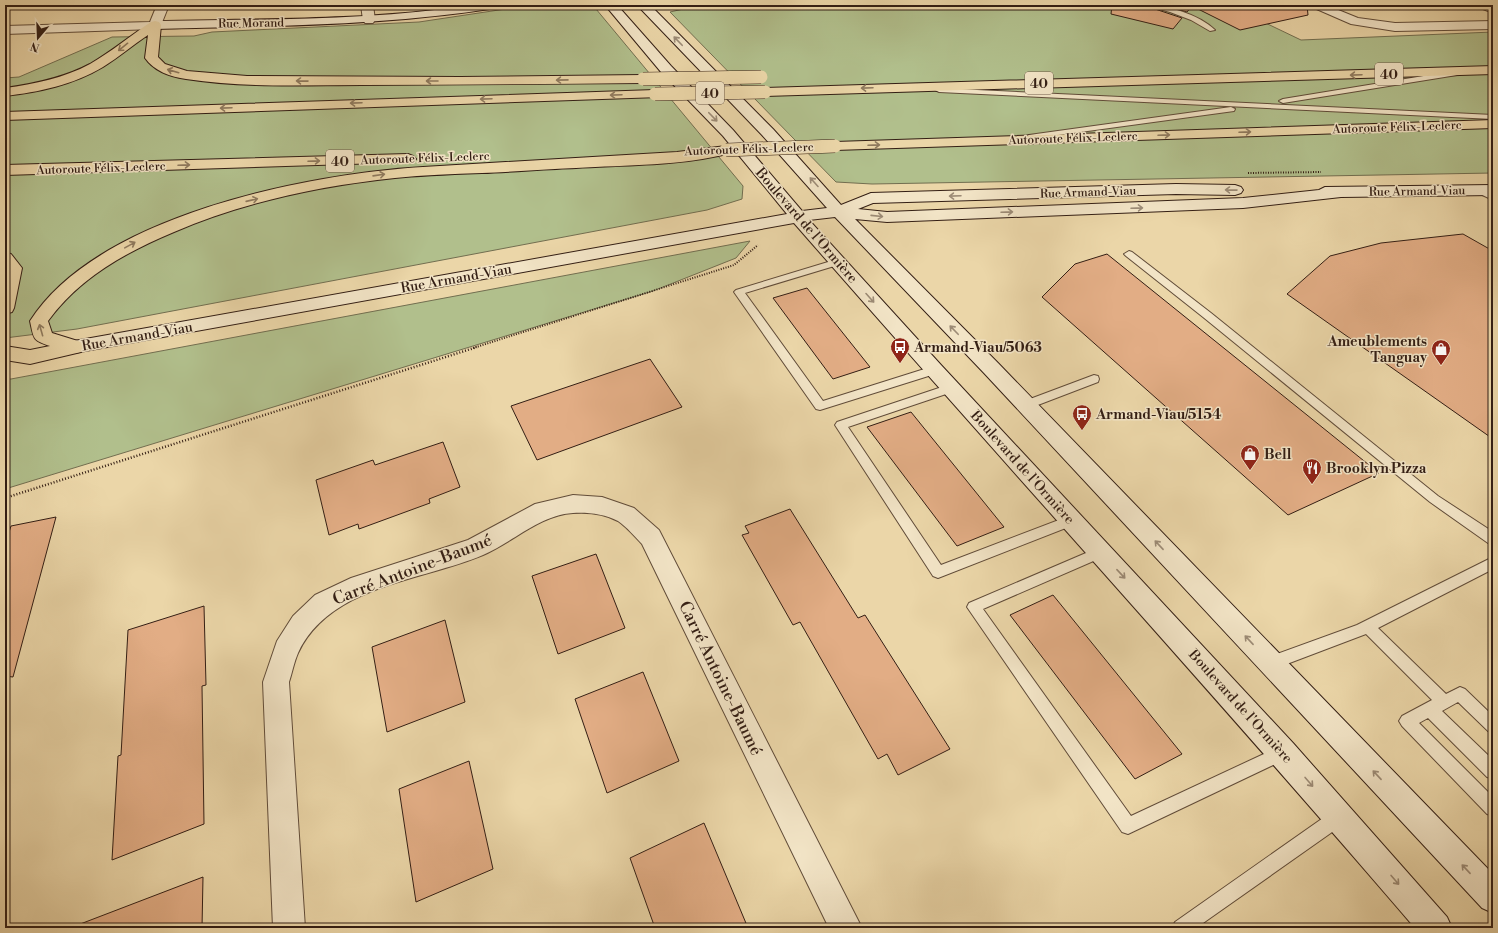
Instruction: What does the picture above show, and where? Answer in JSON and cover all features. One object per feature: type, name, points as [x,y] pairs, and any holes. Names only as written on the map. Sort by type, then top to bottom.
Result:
[{"type":"highway","points":[[155,25],[151,58],[160,67],[186,75],[247,80],[320,81],[643,79],[776,76]]},
{"type":"highway","points":[[5,92],[27,90],[57,82],[88,70],[110,58],[126,44],[155,25]]},
{"type":"highway","points":[[894,81],[1058,73],[1493,59]]},
{"type":"highway","name":"40","points":[[5,116],[655,94],[765,92],[894,81],[1312,76],[1493,70]]},
{"type":"highway","points":[[1058,73],[1312,76]]},
{"type":"highway","name":"Autoroute Félix-Leclerc","points":[[5,170],[726,150],[1013,139],[1493,124]]},
{"type":"highway","points":[[74,347],[43,337],[39,320],[50,304],[66,287],[93,266],[138,241],[183,221],[244,202],[306,188],[382,175],[677,157],[726,150]]},
{"type":"highway","points":[[5,258],[13,268],[5,308]]},
{"type":"highway","points":[[5,353],[30,357],[74,347]]},
{"type":"street","points":[[155,25],[163,5]]},
{"type":"street","points":[[367,5],[369,20]]},
{"type":"street","name":"Rue Morand","points":[[5,30],[369,20],[429,15],[496,5]]},
{"type":"street","name":"Boulevard de l'Ormière","points":[[611,5],[666,69],[728,133],[798,217],[934,370],[1284,753],[1436,928]]},
{"type":"street","points":[[643,5],[778,142],[839,212],[1026,405],[1493,897]]},
{"type":"street","points":[[1316,5],[1355,21],[1395,28],[1493,25]]},
{"type":"street","points":[[1482,5],[1493,9]]},
{"type":"street","name":"Rue Armand-Viau","points":[[74,347],[798,217],[839,212],[887,217],[1243,203],[1340,192],[1488,192]]},
{"type":"street","name":"Carré Antoine-Baumé","points":[[289,928],[276,682],[286,648],[302,624],[324,603],[360,585],[475,548],[543,511],[573,504],[602,506],[626,515],[651,537],[846,928]]},
{"type":"lane","points":[[1147,5],[1179,13],[1212,30]]},
{"type":"lane","points":[[1013,139],[1259,105],[1465,71]]},
{"type":"lane","points":[[894,81],[1259,105],[1493,117]]},
{"type":"lane","points":[[1129,254],[1207,315],[1434,500],[1493,539]]},
{"type":"lane","points":[[838,262],[739,292],[820,406],[934,370]]},
{"type":"lane","points":[[1026,405],[1094,379]]},
{"type":"lane","points":[[951,388],[841,425],[938,572],[1072,520]]},
{"type":"lane","points":[[1100,552],[974,607],[1128,826],[1284,753]]},
{"type":"lane","points":[[1271,663],[1367,626],[1493,563]]},
{"type":"lane","points":[[1367,626],[1437,705],[1493,772]]},
{"type":"lane","points":[[1493,726],[1460,694],[1407,722],[1493,808]]},
{"type":"lane","points":[[1181,928],[1339,817]]},
{"type":"path","points":[[5,498],[734,265],[762,242]]},
{"type":"green space","points":[[532,5],[589,5],[596,9],[743,186],[742,199],[707,210],[77,329],[5,338],[5,78],[19,77],[112,37],[194,36],[212,32],[419,22]]},
{"type":"green space","points":[[701,5],[1228,5],[1301,40],[1493,32],[1493,173],[872,184],[836,182],[670,12]]},
{"type":"green space","points":[[750,241],[736,258],[653,291],[5,489],[5,379]]},
{"type":"building","points":[[1112,5],[1143,5],[1182,18],[1173,29],[1111,14]]},
{"type":"building","points":[[1161,5],[1307,5],[1308,15],[1240,30],[1192,6],[1187,12]]},
{"type":"building","name":"Ameublements Tanguay","points":[[1463,234],[1493,251],[1493,439],[1287,294],[1330,256],[1381,243]]},
{"type":"building","points":[[1107,254],[1379,473],[1288,515],[1042,297],[1075,264]]},
{"type":"building","points":[[807,288],[870,367],[833,379],[773,298]]},
{"type":"building","points":[[650,359],[682,407],[537,460],[511,406]]},
{"type":"building","points":[[911,412],[1004,527],[957,546],[867,427]]},
{"type":"building","points":[[443,442],[460,487],[429,499],[430,503],[359,529],[358,524],[329,535],[316,480],[373,460],[375,465]]},
{"type":"building","points":[[790,509],[858,618],[865,615],[950,749],[898,775],[887,754],[878,759],[800,622],[793,625],[742,535],[749,533],[745,526]]},
{"type":"building","points":[[56,517],[13,677],[5,676],[5,545],[11,526]]},
{"type":"building","points":[[596,554],[625,628],[558,654],[532,576]]},
{"type":"building","points":[[1053,595],[1182,754],[1135,779],[1010,615]]},
{"type":"building","points":[[204,606],[206,685],[202,686],[204,824],[112,860],[118,756],[121,755],[128,630]]},
{"type":"building","points":[[445,620],[465,702],[387,732],[372,647]]},
{"type":"building","points":[[643,672],[679,761],[607,793],[575,699]]},
{"type":"building","points":[[469,761],[493,869],[416,902],[399,789]]},
{"type":"building","points":[[704,823],[748,928],[655,928],[630,858]]},
{"type":"building","points":[[203,877],[202,928],[76,928],[75,926]]},
{"type":"place","name":"Armand-Viau/5063","points":[[900,364]]},
{"type":"place","name":"Ameublements Tanguay","points":[[1441,366]]},
{"type":"place","name":"Armand-Viau/5154","points":[[1082,431]]},
{"type":"place","name":"Bell","points":[[1250,471]]},
{"type":"place","name":"Brooklyn Pizza","points":[[1312,485]]}]
